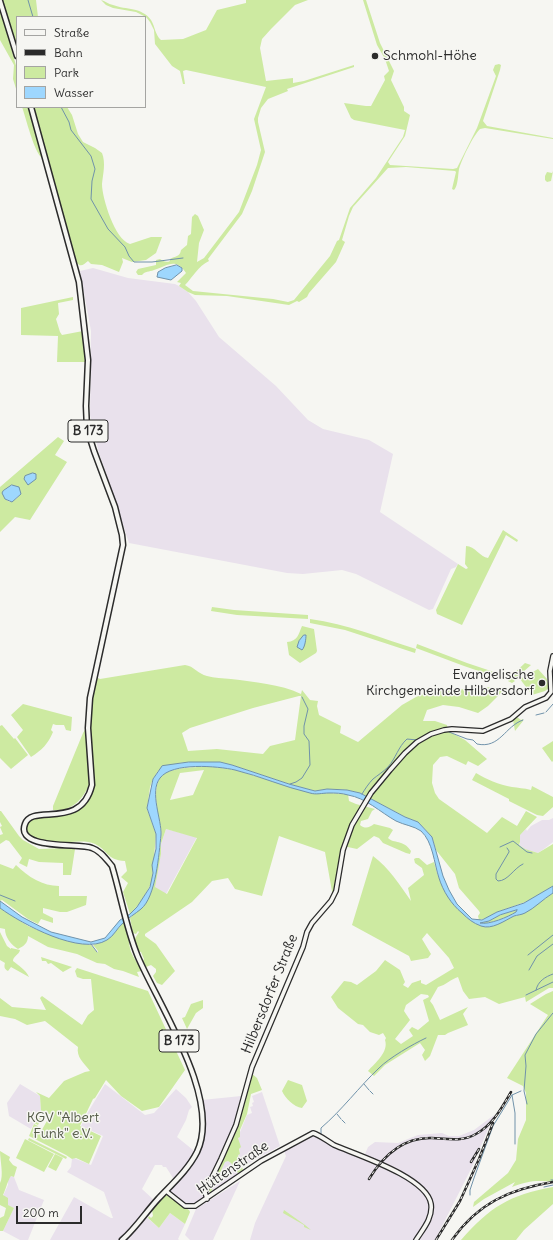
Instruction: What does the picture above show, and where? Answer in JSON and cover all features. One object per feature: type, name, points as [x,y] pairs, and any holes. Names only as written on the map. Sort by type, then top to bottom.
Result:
[{"type":"main road","points":[[0,0],[16,53]]},
{"type":"main road","name":"B 173","points":[[31,108],[76,268],[88,360],[86,406],[87,429],[92,448],[115,507],[123,545],[90,698],[88,728],[92,785],[90,792],[87,800],[81,806],[72,811],[61,814],[37,815],[31,817],[25,824],[24,828],[28,837],[38,843],[81,845],[94,849],[105,857],[112,866],[138,956],[190,1066],[196,1083],[202,1112],[202,1132],[197,1152],[185,1169],[122,1240]]},
{"type":"main road","name":"Hilbersdorfer Straße","points":[[208,1198],[206,1192],[208,1186],[234,1130],[252,1067],[303,947],[307,932],[315,918],[331,901],[336,891],[343,850],[360,811],[375,788],[405,753],[424,738],[444,730],[487,730],[511,719],[530,704],[546,698],[550,692],[550,671],[553,656]]},
{"type":"main road","name":"Hüttenstraße","points":[[166,1191],[185,1206],[195,1206],[261,1161],[315,1133],[336,1145],[382,1163],[423,1188],[431,1201],[431,1212],[416,1240]]},
{"type":"shaded area","points":[[93,268],[128,278],[175,284],[179,286],[188,292],[196,301],[219,337],[276,386],[308,420],[323,429],[369,440],[393,454],[380,512],[458,564],[456,567],[451,569],[433,609],[429,610],[356,574],[342,570],[303,574],[287,573],[129,543],[99,453],[90,415],[91,331],[80,271]]},
{"type":"shaded area","points":[[553,818],[553,842],[538,853],[524,849],[519,845],[519,835],[526,829],[527,831],[531,826],[542,820],[549,820]]},
{"type":"shaded area","points":[[166,829],[197,837],[166,894],[154,887],[161,854],[161,844]]},
{"type":"shaded area","points":[[20,1084],[40,1096],[41,1111],[31,1129],[9,1116],[7,1103]]},
{"type":"shaded area","points":[[105,1084],[145,1115],[154,1113],[176,1089],[186,1098],[192,1107],[189,1110],[186,1120],[177,1137],[198,1154],[204,1134],[205,1108],[202,1100],[241,1096],[235,1123],[205,1192],[204,1199],[196,1204],[189,1205],[181,1201],[170,1191],[178,1181],[173,1178],[166,1167],[163,1167],[162,1165],[155,1165],[142,1189],[155,1201],[144,1215],[159,1228],[170,1213],[185,1224],[178,1239],[179,1240],[126,1240],[127,1239],[122,1237],[118,1240],[50,1240],[74,1197],[113,1218],[104,1192],[67,1172],[71,1167],[72,1159],[74,1158],[91,1165],[103,1136],[81,1126]]},
{"type":"shaded area","points":[[262,1092],[280,1146],[242,1167],[238,1154],[240,1154],[238,1137],[247,1115],[252,1113],[250,1107],[253,1106],[252,1103],[254,1102],[252,1096]]},
{"type":"shaded area","points":[[494,1115],[472,1167],[435,1240],[250,1240],[255,1223],[286,1156],[284,1151],[313,1135],[363,1159],[368,1147],[375,1142],[398,1143],[418,1135],[442,1133],[449,1136],[459,1136],[474,1130]]},
{"type":"shaded area","points":[[228,1161],[238,1173],[213,1192],[212,1188],[225,1162]]},
{"type":"shaded area","points":[[11,1176],[14,1177],[19,1190],[44,1200],[28,1240],[20,1240],[3,1231],[14,1208],[7,1205],[3,1196],[8,1185],[8,1180]]},
{"type":"shaded area","points":[[240,1181],[213,1240],[190,1240],[185,1235],[196,1209]]},
{"type":"green space","points":[[2,0],[36,0],[38,16],[16,16],[16,43]]},
{"type":"green space","points":[[101,0],[111,5],[143,13],[151,20],[157,36],[161,40],[183,39],[206,30],[217,10],[246,3],[246,0],[308,0],[295,5],[262,39],[260,48],[266,81],[293,78],[293,83],[304,81],[354,65],[354,67],[287,89],[288,91],[268,99],[261,108],[258,122],[265,152],[252,191],[242,214],[208,259],[209,261],[199,269],[185,285],[193,291],[273,299],[288,302],[294,300],[330,256],[337,241],[339,240],[350,208],[376,178],[403,137],[405,130],[354,120],[351,118],[344,103],[371,106],[385,80],[384,76],[389,71],[385,59],[377,45],[363,0],[366,0],[380,43],[394,71],[391,80],[404,107],[404,111],[410,115],[405,136],[388,162],[390,165],[457,168],[477,128],[496,76],[493,70],[495,65],[499,64],[501,65],[500,70],[483,121],[487,126],[553,139],[485,128],[480,129],[471,142],[459,169],[458,180],[454,190],[452,189],[455,171],[406,167],[388,168],[353,207],[342,240],[345,242],[336,262],[307,297],[299,302],[297,301],[289,305],[227,296],[195,295],[179,286],[181,283],[177,282],[186,273],[178,265],[167,265],[146,272],[142,275],[138,275],[136,272],[138,269],[156,265],[156,260],[160,259],[165,262],[169,262],[170,259],[178,255],[187,245],[188,236],[191,234],[192,217],[195,214],[198,216],[204,230],[199,243],[197,262],[204,258],[239,212],[257,165],[261,150],[254,119],[266,87],[186,70],[183,71],[185,84],[183,84],[180,71],[172,66],[155,44],[154,30],[146,16],[136,12],[113,8],[106,5]]},
{"type":"green space","points":[[0,9],[16,65],[16,89],[13,79],[14,65],[0,40]]},
{"type":"green space","points":[[22,108],[28,108],[42,158],[33,142]]},
{"type":"green space","points":[[34,108],[68,108],[72,115],[78,134],[83,142],[102,153],[104,165],[102,184],[104,199],[110,218],[119,235],[124,241],[130,244],[151,237],[162,237],[156,253],[146,260],[132,262],[122,258],[123,262],[119,272],[102,265],[91,264],[88,261],[81,265],[78,264],[59,205]]},
{"type":"green space","points":[[553,171],[551,181],[547,182],[545,180],[545,176],[547,172],[552,173]]},
{"type":"green space","points":[[73,297],[73,300],[58,303],[59,314],[56,319],[62,335],[83,331],[85,362],[57,362],[58,336],[21,335],[21,308]]},
{"type":"green space","points":[[58,437],[64,441],[55,455],[67,462],[30,520],[15,517],[0,532],[0,487]],"holes":[[[12,485],[21,494],[10,502],[5,499],[3,491]]]},
{"type":"green space","points":[[503,530],[518,540],[517,542],[506,535],[462,625],[437,614],[436,610],[458,564],[466,569],[468,568],[465,564],[466,546],[469,546],[482,556],[488,558]]},
{"type":"green space","points":[[212,607],[308,615],[308,619],[237,615],[211,611]]},
{"type":"green space","points":[[310,619],[337,624],[364,632],[416,649],[415,653],[345,630],[310,623]]},
{"type":"green space","points":[[302,626],[314,629],[317,651],[300,663],[289,655],[287,642],[296,639]]},
{"type":"green space","points":[[417,644],[506,676],[505,680],[416,648]]},
{"type":"green space","points":[[525,663],[531,665],[514,680],[515,681],[512,683],[508,681],[510,678],[513,679],[511,676]]},
{"type":"green space","points":[[185,665],[210,677],[267,684],[301,694],[302,690],[310,700],[318,701],[317,706],[319,715],[341,726],[340,733],[358,742],[402,705],[428,692],[492,687],[504,690],[488,706],[478,713],[459,707],[443,705],[427,710],[423,721],[435,721],[447,725],[448,731],[465,740],[487,759],[478,766],[468,761],[466,765],[447,756],[440,757],[433,765],[432,783],[435,793],[439,799],[487,833],[502,817],[517,826],[526,811],[537,817],[520,835],[519,845],[525,849],[538,853],[553,844],[553,886],[528,901],[479,920],[479,911],[459,888],[455,874],[436,850],[432,837],[418,822],[405,817],[360,793],[347,790],[327,789],[315,791],[220,762],[193,762],[179,763],[158,771],[153,779],[150,787],[147,809],[156,834],[152,882],[141,902],[130,914],[123,892],[128,883],[121,877],[127,871],[125,861],[114,859],[99,846],[91,843],[81,841],[56,843],[37,840],[29,836],[26,828],[29,821],[34,818],[60,816],[73,812],[84,805],[91,795],[94,771],[90,734],[91,713],[96,677],[100,679]],"holes":[[[301,696],[295,740],[270,746],[263,754],[217,749],[188,751],[182,733],[190,728],[253,708]]]},
{"type":"green space","points":[[538,669],[547,679],[549,688],[545,691],[532,695],[520,679]]},
{"type":"green space","points":[[23,704],[72,717],[71,731],[66,730],[64,725],[53,724],[51,730],[53,732],[47,743],[31,757],[17,737],[23,730],[11,715]]},
{"type":"green space","points":[[517,717],[521,720],[523,719],[523,721],[515,731],[513,720]]},
{"type":"green space","points":[[2,725],[14,739],[15,738],[28,755],[11,769],[0,758],[0,726]]},
{"type":"green space","points":[[86,728],[90,781],[88,787],[77,803],[66,809],[53,810],[53,806]]},
{"type":"green space","points":[[553,741],[553,761],[552,762],[542,748]]},
{"type":"green space","points":[[193,767],[215,767],[236,770],[311,793],[348,794],[349,801],[375,809],[372,811],[368,819],[361,821],[360,825],[367,828],[374,824],[390,828],[393,830],[388,838],[408,847],[411,851],[410,854],[383,843],[379,838],[374,836],[357,849],[343,846],[333,897],[325,852],[279,836],[262,896],[235,889],[228,878],[212,881],[192,902],[145,934],[145,936],[156,944],[175,971],[162,985],[157,983],[153,976],[156,969],[151,965],[146,967],[141,952],[138,951],[134,940],[139,932],[138,931],[136,934],[133,933],[130,918],[148,898],[158,864],[161,829],[156,803],[156,789],[160,778],[172,770]],"holes":[[[204,770],[193,795],[170,800],[180,773]],[[166,829],[197,838],[167,894],[155,887],[161,854],[161,844]]]},
{"type":"green space","points":[[476,773],[493,782],[507,786],[531,790],[532,786],[553,797],[553,807],[543,816],[537,815],[472,780]]},
{"type":"green space","points":[[0,811],[23,840],[39,849],[75,849],[71,875],[63,875],[63,863],[39,862],[29,859],[27,867],[19,863],[22,858],[9,841],[6,840],[0,844],[0,835],[3,834],[0,827],[2,826],[0,822]]},
{"type":"green space","points":[[373,856],[389,871],[411,901],[408,888],[424,875],[422,868],[415,863],[414,859],[419,858],[427,865],[434,862],[443,887],[453,903],[467,917],[481,926],[497,924],[516,915],[520,915],[553,893],[553,988],[549,988],[526,1002],[525,997],[499,1004],[485,997],[469,999],[463,991],[458,977],[455,978],[438,987],[430,1001],[440,1020],[468,1007],[463,1014],[468,1025],[445,1035],[438,1035],[430,1056],[425,1061],[422,1055],[425,1050],[420,1043],[385,1065],[374,1076],[368,1071],[378,1061],[383,1053],[386,1038],[383,1033],[379,1035],[370,1032],[363,1025],[358,1024],[338,1008],[331,997],[344,981],[357,985],[376,971],[385,960],[400,970],[405,982],[403,985],[408,988],[412,983],[421,980],[421,983],[426,985],[454,968],[449,958],[427,933],[422,939],[431,954],[428,958],[411,961],[409,956],[352,925]],"holes":[[[421,994],[428,995],[429,997],[423,1000],[429,1021],[418,1030],[412,1027],[409,1030],[413,1036],[401,1044],[395,1039],[410,1020],[404,1011],[406,1005]]]},
{"type":"green space","points":[[0,864],[13,869],[16,865],[42,883],[59,886],[59,896],[87,896],[86,905],[67,912],[43,908],[43,913],[53,918],[53,923],[41,919],[38,924],[28,919],[2,900],[0,901]]},
{"type":"green space","points":[[0,908],[28,926],[72,942],[91,945],[98,953],[93,945],[107,940],[124,922],[127,929],[131,952],[142,971],[137,972],[139,977],[114,969],[105,964],[97,963],[77,954],[48,947],[28,936],[25,944],[18,949],[9,940],[5,929],[0,928]]},
{"type":"green space","points":[[517,910],[517,912],[498,920],[488,923],[480,923],[489,921],[500,915]]},
{"type":"green space","points":[[0,932],[7,946],[11,949],[20,950],[13,961],[28,974],[29,977],[11,967],[8,971],[5,968],[5,963],[0,960]]},
{"type":"green space","points":[[41,957],[72,967],[63,972],[51,963],[48,964],[46,961],[42,961]]},
{"type":"green space","name":"KGV \"Albert Funk\" e.V.","points":[[77,968],[148,991],[185,1070],[159,1107],[142,1111],[121,1096],[106,1080],[93,1099],[80,1126],[101,1136],[89,1164],[76,1158],[72,1159],[29,1136],[34,1124],[38,1126],[40,1133],[51,1114],[44,1114],[38,1125],[34,1123],[41,1111],[40,1096],[36,1092],[49,1098],[64,1081],[90,1071],[79,1057],[78,1047],[45,1021],[27,1025],[15,1019],[0,1016],[0,998],[12,1007],[46,1010],[40,998],[42,996],[82,1025],[88,1015],[94,1010],[91,979],[77,977],[75,971]]},
{"type":"green space","points":[[553,991],[553,1182],[542,1181],[523,1183],[512,1187],[515,1182],[484,1199],[473,1207],[474,1202],[508,1173],[516,1160],[518,1139],[526,1120],[526,1093],[523,1086],[507,1078],[548,1015],[530,1004]]},
{"type":"green space","points":[[203,1000],[203,1008],[196,1013],[187,1029],[182,1018],[185,1017],[191,1004]]},
{"type":"green space","points":[[251,1073],[257,1078],[262,1090],[251,1094],[247,1114],[240,1130],[240,1137],[238,1138],[241,1147],[239,1149],[240,1154],[238,1155],[243,1170],[238,1173],[231,1163],[228,1161],[225,1162],[211,1192],[209,1191],[210,1188],[237,1126]]},
{"type":"green space","points":[[288,1080],[302,1085],[307,1101],[302,1108],[290,1102],[282,1091]]},
{"type":"green space","points":[[29,1138],[67,1157],[66,1159],[28,1140]]},
{"type":"green space","points":[[25,1139],[54,1154],[44,1172],[16,1158]]},
{"type":"green space","points":[[0,1151],[10,1157],[9,1160],[17,1167],[14,1177],[11,1176],[8,1181],[3,1195],[8,1198],[8,1205],[14,1208],[3,1231],[0,1231],[0,1218],[4,1216],[6,1208],[0,1205],[0,1183],[2,1172]]},
{"type":"green space","points":[[55,1154],[63,1158],[56,1171],[48,1167]]},
{"type":"green space","points":[[553,1187],[553,1204],[524,1230],[516,1240],[461,1240],[481,1219],[501,1204],[524,1194]]},
{"type":"green space","points":[[166,1195],[189,1210],[190,1212],[185,1224],[170,1213],[159,1228],[148,1218],[149,1216],[151,1218],[153,1216],[152,1210]]},
{"type":"green space","points":[[284,1210],[305,1225],[311,1230],[283,1213]]},
{"type":"water","points":[[177,265],[182,268],[182,271],[171,280],[157,277],[158,272],[165,268]]},
{"type":"water","points":[[33,473],[36,474],[36,479],[28,485],[24,479],[25,476]]},
{"type":"water","points":[[12,485],[19,487],[21,494],[12,502],[5,499],[2,493]]},
{"type":"water","points":[[304,635],[306,635],[306,641],[302,650],[297,647],[299,641]]},
{"type":"water","points":[[189,762],[220,762],[315,791],[327,789],[347,790],[360,793],[405,817],[418,822],[432,837],[443,876],[449,890],[457,904],[472,919],[482,920],[497,912],[524,903],[553,886],[553,893],[525,913],[514,916],[494,926],[481,926],[466,917],[454,906],[448,897],[437,872],[431,847],[425,836],[418,829],[396,821],[367,802],[355,797],[338,793],[312,794],[235,770],[218,767],[196,766],[174,769],[160,778],[157,784],[156,798],[161,835],[156,874],[150,895],[141,909],[127,919],[107,940],[96,944],[82,944],[68,941],[52,936],[22,922],[0,908],[0,901],[22,917],[51,932],[91,942],[105,938],[120,920],[130,914],[137,907],[150,887],[153,873],[152,865],[156,849],[156,834],[147,808],[153,779],[162,766]],"holes":[[[517,910],[516,912],[493,922],[480,923]]]},
{"type":"waterway","points":[[28,0],[33,16]]},
{"type":"waterway","points":[[62,108],[69,122],[71,130],[91,156],[95,169],[92,181],[91,199],[108,229],[125,247],[129,256],[134,262],[152,262],[183,258]]},
{"type":"waterway","points":[[290,784],[302,778],[310,765],[309,741],[304,734],[304,726],[308,709],[302,697]]},
{"type":"waterway","points":[[546,712],[553,704]]},
{"type":"waterway","points":[[536,715],[544,713]]},
{"type":"waterway","points":[[449,732],[473,740],[477,744],[485,745],[497,740],[511,727],[523,720]]},
{"type":"waterway","points":[[433,732],[441,729]]},
{"type":"waterway","points":[[420,738],[426,735]]},
{"type":"waterway","points":[[362,794],[373,779],[388,767],[401,745],[407,739],[417,740]]},
{"type":"waterway","points":[[500,847],[513,841],[527,852],[532,853]]},
{"type":"waterway","points":[[507,848],[509,852],[496,874],[496,879],[498,881],[505,879],[523,864]]},
{"type":"waterway","points":[[0,895],[15,901]]},
{"type":"waterway","points":[[528,955],[553,935]]},
{"type":"waterway","points":[[91,944],[97,952]]},
{"type":"waterway","points":[[529,970],[537,956],[553,944]]},
{"type":"waterway","points":[[536,990],[538,984],[542,980],[553,974]]},
{"type":"waterway","points":[[526,995],[553,982]]},
{"type":"waterway","points":[[527,1104],[524,1091],[526,1066],[525,1055],[536,1034],[553,1013]]},
{"type":"waterway","points":[[321,1134],[321,1128],[379,1068],[401,1052],[426,1038]]},
{"type":"waterway","points":[[364,1084],[369,1090]]},
{"type":"waterway","points":[[370,1091],[373,1094]]},
{"type":"waterway","points":[[470,1195],[470,1190],[493,1126],[512,1095],[521,1091]]},
{"type":"waterway","points":[[512,1095],[515,1113],[515,1144]]},
{"type":"waterway","points":[[337,1114],[341,1119]]},
{"type":"waterway","points":[[342,1120],[345,1123]]},
{"type":"waterway","points":[[544,1187],[553,1185]]},
{"type":"railway","points":[[369,1179],[387,1156],[403,1144],[432,1138],[460,1139],[471,1137],[476,1134],[492,1121],[511,1092]]},
{"type":"railway","points":[[436,1240],[460,1201],[493,1123]]},
{"type":"railway","points":[[471,1162],[479,1149]]},
{"type":"railway","points":[[452,1240],[473,1216],[496,1200],[523,1189],[553,1182]]},
{"type":"place","name":"Schmohl-Höhe","points":[[375,56]]},
{"type":"place","name":"Evangelische Kirchgemeinde Hilbersdorf","points":[[542,683]]}]
